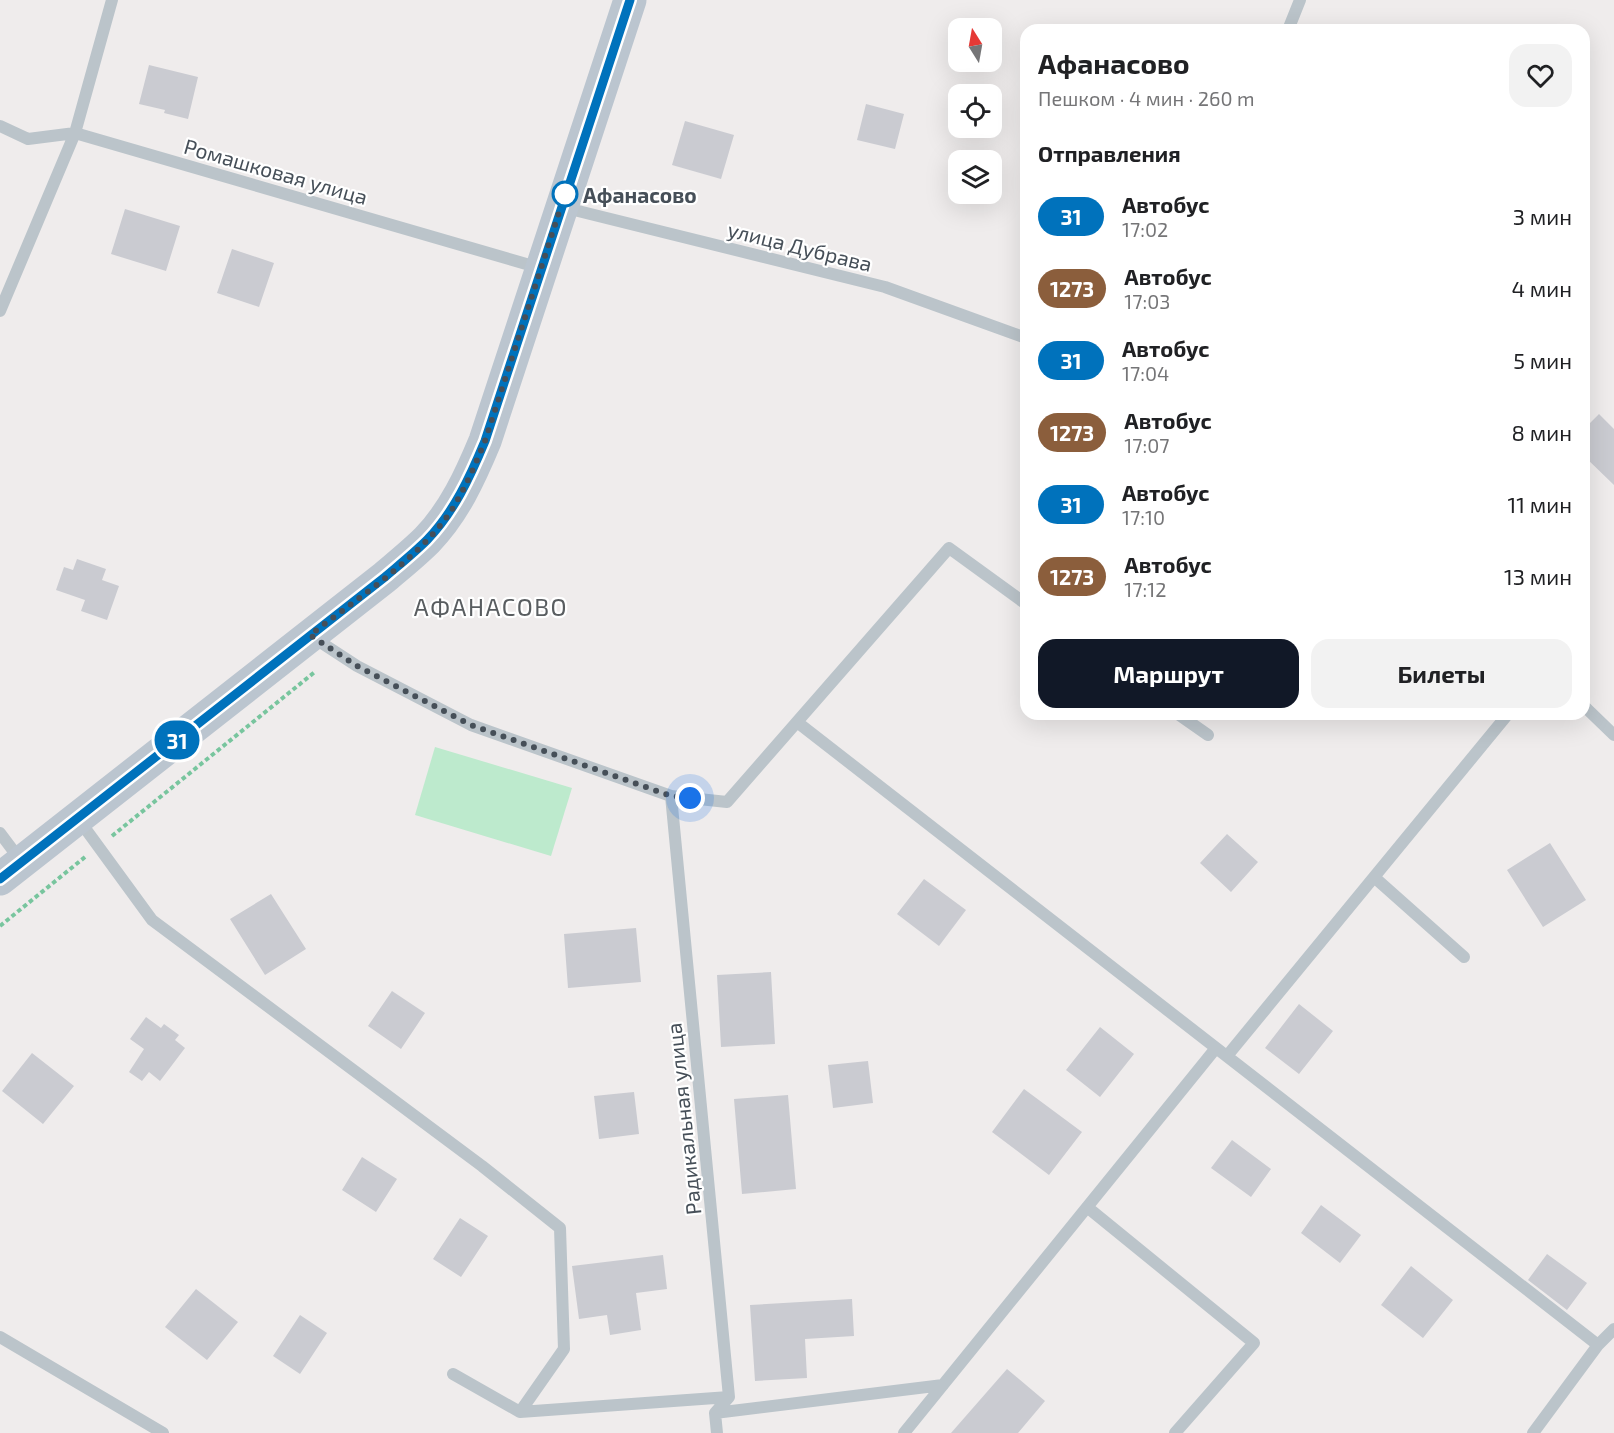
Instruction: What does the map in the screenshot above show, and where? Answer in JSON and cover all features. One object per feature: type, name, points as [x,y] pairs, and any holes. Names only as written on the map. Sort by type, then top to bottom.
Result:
[{"type":"street","points":[[11,871],[385,577],[427,540],[450,512],[470,478],[485,441],[630,0]]},
{"type":"lane","points":[[0,311],[75,133],[112,0]]},
{"type":"lane","points":[[1290,24],[1300,0]]},
{"type":"lane","name":"Ромашковая улица","points":[[0,126],[28,139],[75,133],[542,268]]},
{"type":"lane","name":"улица Дубрава","points":[[561,207],[885,287],[1020,336]]},
{"type":"lane","points":[[310,635],[357,666],[471,725],[671,796],[726,802],[949,548],[1020,600]]},
{"type":"lane","points":[[1590,712],[1614,735]]},
{"type":"lane","points":[[1187,720],[1208,735]]},
{"type":"lane","points":[[1227,1056],[1503,720]]},
{"type":"lane","points":[[797,722],[1598,1345]]},
{"type":"lane","name":"Радикальная улица","points":[[671,796],[729,1397]]},
{"type":"lane","points":[[78,819],[153,920],[560,1228],[564,1349],[520,1412]]},
{"type":"lane","points":[[0,833],[11,871]]},
{"type":"lane","points":[[1374,877],[1464,957]]},
{"type":"lane","points":[[904,1433],[1216,1048]]},
{"type":"lane","points":[[1087,1207],[1254,1343],[1175,1433]]},
{"type":"lane","points":[[1533,1433],[1598,1345],[1614,1329]]},
{"type":"lane","points":[[0,1337],[163,1433]]},
{"type":"lane","points":[[453,1374],[520,1412],[729,1397]]},
{"type":"lane","points":[[716,1413],[943,1385]]},
{"type":"lane","points":[[717,1433],[716,1413],[729,1397]]},
{"type":"path","points":[[0,926],[338,653]]},
{"type":"green space","points":[[435,747],[572,788],[551,856],[415,815]]},
{"type":"building","points":[[149,65],[198,77],[188,119],[164,113],[165,110],[139,104]]},
{"type":"building","points":[[866,104],[904,114],[895,149],[857,140]]},
{"type":"building","points":[[685,121],[734,135],[721,179],[672,165]]},
{"type":"building","points":[[125,209],[180,226],[166,271],[111,254]]},
{"type":"building","points":[[232,249],[274,263],[259,307],[217,293]]},
{"type":"building","points":[[1599,414],[1614,429],[1614,485],[1590,462],[1590,423]]},
{"type":"building","points":[[77,559],[106,569],[102,580],[119,586],[107,620],[81,611],[85,600],[56,590],[64,567],[73,570]]},
{"type":"building","points":[[1227,834],[1258,862],[1231,892],[1200,863]]},
{"type":"building","points":[[1550,843],[1586,900],[1543,927],[1507,870]]},
{"type":"building","points":[[924,879],[966,910],[939,946],[897,914]]},
{"type":"building","points":[[271,894],[306,949],[265,975],[230,919]]},
{"type":"building","points":[[636,928],[641,982],[568,988],[564,934]]},
{"type":"building","points":[[771,972],[775,1044],[721,1047],[717,975]]},
{"type":"building","points":[[392,991],[425,1013],[401,1049],[368,1026]]},
{"type":"building","points":[[1299,1004],[1333,1031],[1299,1074],[1265,1048]]},
{"type":"building","points":[[146,1017],[161,1028],[164,1024],[179,1035],[175,1040],[185,1048],[160,1081],[149,1072],[142,1081],[129,1072],[144,1049],[130,1039]]},
{"type":"building","points":[[1100,1027],[1134,1054],[1100,1097],[1066,1070]]},
{"type":"building","points":[[32,1053],[74,1086],[43,1124],[2,1091]]},
{"type":"building","points":[[868,1061],[873,1103],[833,1108],[828,1065]]},
{"type":"building","points":[[1024,1089],[1082,1132],[1049,1175],[992,1132]]},
{"type":"building","points":[[634,1092],[639,1134],[599,1139],[594,1096]]},
{"type":"building","points":[[788,1095],[796,1189],[742,1194],[734,1099]]},
{"type":"building","points":[[1232,1140],[1271,1169],[1251,1197],[1211,1168]]},
{"type":"building","points":[[362,1157],[397,1179],[376,1212],[342,1190]]},
{"type":"building","points":[[1321,1205],[1361,1235],[1340,1263],[1301,1233]]},
{"type":"building","points":[[460,1218],[488,1236],[461,1277],[433,1259]]},
{"type":"building","points":[[1547,1254],[1587,1283],[1567,1310],[1528,1280]]},
{"type":"building","points":[[663,1255],[667,1289],[636,1293],[641,1330],[610,1335],[607,1315],[579,1319],[572,1266]]},
{"type":"building","points":[[1411,1266],[1453,1300],[1423,1338],[1381,1305]]},
{"type":"building","points":[[196,1289],[238,1322],[207,1360],[165,1327]]},
{"type":"building","points":[[852,1299],[854,1336],[805,1339],[807,1378],[755,1381],[750,1305]]},
{"type":"building","points":[[300,1315],[327,1333],[300,1374],[273,1356]]},
{"type":"building","points":[[1007,1369],[1045,1401],[1018,1433],[951,1433]]},
{"type":"bus line","name":"31","points":[[0,879],[385,577],[427,540],[450,512],[470,478],[485,441],[630,0]]},
{"type":"place","name":"Афанасово","points":[[565,194]]},
{"type":"district","name":"АФАНАСОВО","points":[[491,606]]},
{"type":"route","points":[[565,194],[485,441],[470,478],[450,512],[427,540],[385,577],[310,635],[357,666],[471,725],[671,796],[690,798]]}]
